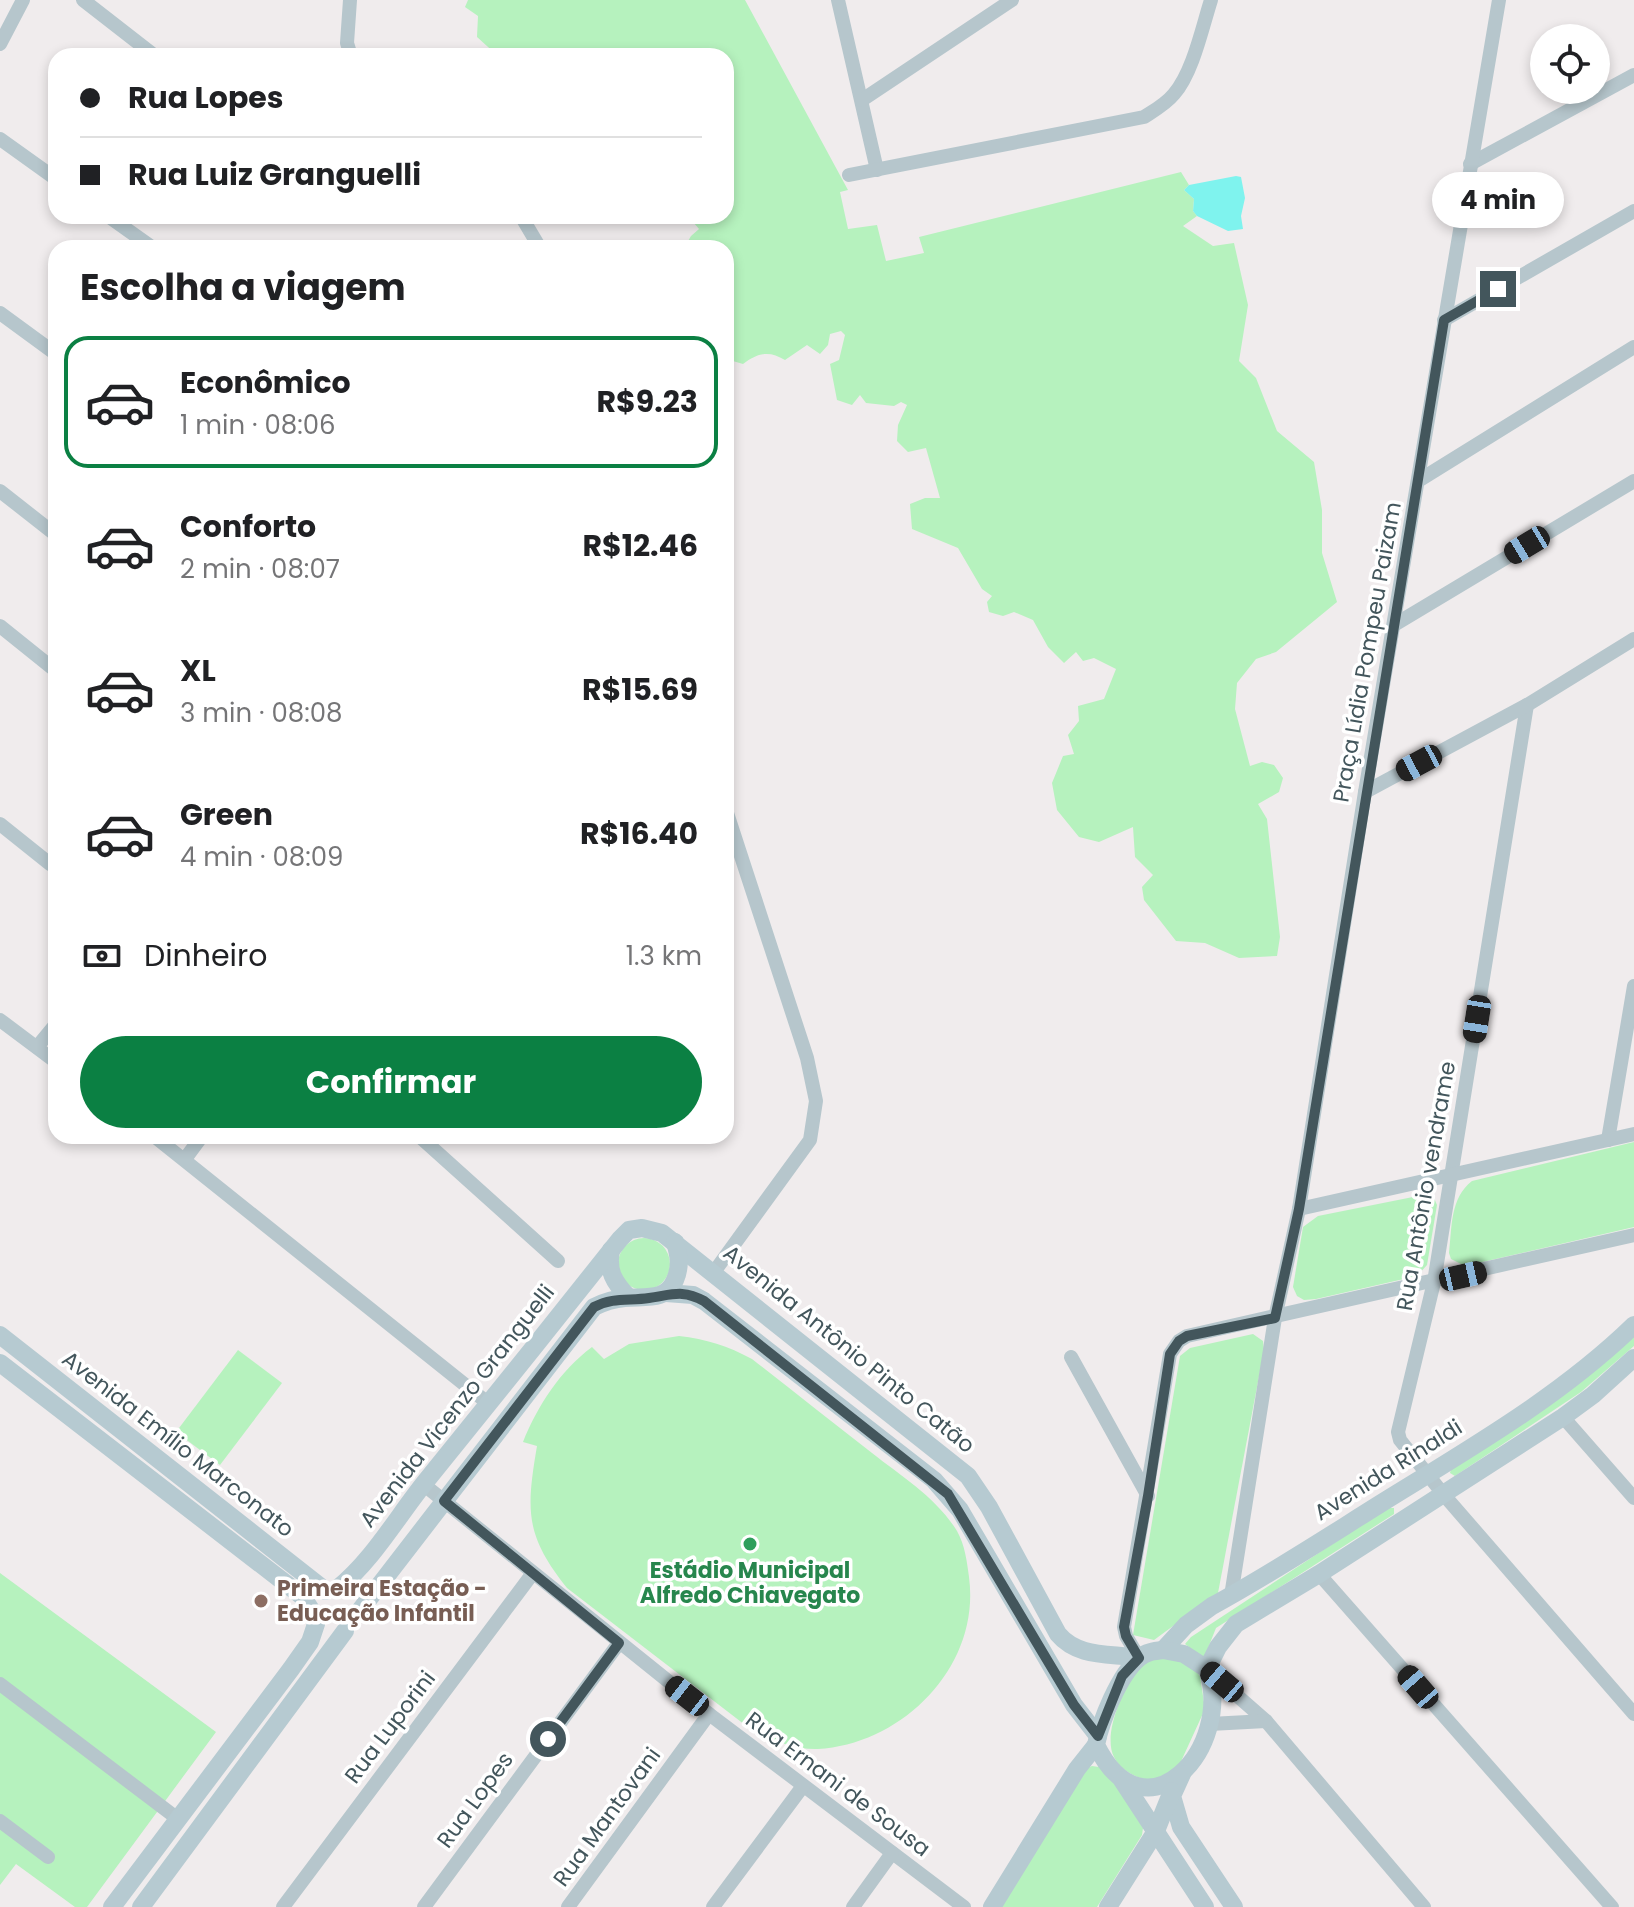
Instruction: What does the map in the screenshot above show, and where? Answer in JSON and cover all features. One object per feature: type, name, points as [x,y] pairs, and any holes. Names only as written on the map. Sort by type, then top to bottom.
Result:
[{"type":"main road","points":[[628,1297],[610,1272],[611,1250],[629,1230],[642,1228],[655,1229],[675,1242],[680,1259],[673,1285],[666,1293]]},
{"type":"main road","name":"Avenida Antônio Pinto Catão","points":[[675,1242],[968,1476],[989,1507],[1058,1634],[1067,1644],[1082,1652],[1139,1658]]},
{"type":"main road","name":"Avenida Vicenzo Granguelli","points":[[112,1907],[310,1642],[316,1600],[354,1576],[423,1484],[611,1250]]},
{"type":"main road","points":[[141,1907],[345,1631],[356,1621],[358,1613],[594,1307],[606,1300],[651,1298],[666,1293],[693,1295],[704,1301],[948,1494],[1097,1741],[1107,1764],[1122,1780],[1205,1907]]},
{"type":"main road","name":"Avenida Rinaldi","points":[[1139,1658],[1149,1652],[1163,1650],[1186,1625],[1428,1475],[1576,1376],[1634,1325]]},
{"type":"main road","name":"Avenida Emílio Marconato","points":[[0,1335],[332,1590]]},
{"type":"main road","points":[[1108,1907],[1156,1831],[1177,1782],[1197,1757],[1210,1724],[1213,1690],[1208,1670],[1218,1647],[1236,1624],[1563,1417],[1634,1358]]},
{"type":"main road","name":"Avenida Emílio Marconato","points":[[0,1363],[302,1596],[314,1618]]},
{"type":"main road","points":[[332,1590],[344,1591],[354,1600],[358,1613]]},
{"type":"main road","points":[[314,1618],[333,1634],[345,1631]]},
{"type":"main road","points":[[1163,1650],[1184,1654],[1208,1670]]},
{"type":"main road","points":[[992,1907],[1097,1741],[1122,1676],[1139,1658]]},
{"type":"main road","points":[[1122,1780],[1141,1787],[1177,1782]]},
{"type":"main road","points":[[1177,1782],[1173,1804],[1181,1827],[1234,1907]]},
{"type":"street","points":[[0,44],[23,0]]},
{"type":"street","points":[[83,0],[145,48]]},
{"type":"street","points":[[349,48],[350,0]]},
{"type":"street","points":[[838,0],[877,170]]},
{"type":"street","points":[[862,100],[1012,0]]},
{"type":"street","points":[[849,175],[1144,117],[1176,93],[1186,75],[1211,0]]},
{"type":"street","name":"Praça Lídia Pompeu Paizam","points":[[1231,1596],[1275,1318],[1299,1209],[1365,792],[1499,0]]},
{"type":"street","points":[[1470,164],[1634,75]]},
{"type":"street","points":[[0,139],[48,173]]},
{"type":"street","points":[[1444,320],[1634,211]]},
{"type":"street","points":[[119,224],[142,240]]},
{"type":"street","points":[[0,313],[48,348]]},
{"type":"street","points":[[1418,481],[1634,347]]},
{"type":"street","points":[[1394,625],[1634,481]]},
{"type":"street","points":[[0,491],[48,529]]},
{"type":"street","points":[[0,626],[48,665]]},
{"type":"street","points":[[1365,792],[1527,705],[1634,639]]},
{"type":"street","name":"Rua Antônio vendrame","points":[[1527,705],[1434,1282],[1398,1425],[1400,1440],[1444,1495],[1634,1714]]},
{"type":"street","points":[[0,824],[48,862]]},
{"type":"street","points":[[714,1272],[810,1140],[816,1101],[807,1058],[734,834]]},
{"type":"street","points":[[1608,1140],[1634,986]]},
{"type":"street","points":[[0,1020],[48,1056]]},
{"type":"street","points":[[37,1047],[48,1034]]},
{"type":"street","points":[[1299,1209],[1634,1134]]},
{"type":"street","points":[[165,1144],[489,1404]]},
{"type":"street","points":[[185,1159],[196,1144]]},
{"type":"street","points":[[428,1144],[558,1261]]},
{"type":"street","points":[[1139,1658],[1124,1627],[1170,1354],[1174,1347],[1187,1336],[1634,1235]]},
{"type":"street","points":[[1071,1357],[1148,1496]]},
{"type":"street","points":[[1563,1417],[1634,1498]]},
{"type":"street","name":"Rua Ernani de Sousa","points":[[423,1484],[709,1714],[964,1907]]},
{"type":"street","name":"Rua Luporini","points":[[283,1907],[533,1573]]},
{"type":"street","points":[[1319,1574],[1612,1907]]},
{"type":"street","name":"Rua Lopes","points":[[424,1907],[619,1643]]},
{"type":"street","points":[[1208,1670],[1266,1721],[1424,1907]]},
{"type":"street","points":[[0,1684],[178,1819]]},
{"type":"street","name":"Rua Mantovani","points":[[568,1907],[709,1714]]},
{"type":"street","points":[[1210,1724],[1266,1721]]},
{"type":"street","points":[[713,1907],[803,1786]]},
{"type":"street","points":[[0,1821],[48,1857]]},
{"type":"street","points":[[853,1907],[892,1853]]},
{"type":"green space","points":[[468,0],[745,0],[848,190],[840,192],[848,229],[877,225],[886,261],[924,253],[919,237],[1181,172],[1189,185],[1184,190],[1194,199],[1193,211],[1197,216],[1183,226],[1213,246],[1234,243],[1248,305],[1239,361],[1256,378],[1277,431],[1314,462],[1322,510],[1322,553],[1337,602],[1276,652],[1256,659],[1237,683],[1235,709],[1250,766],[1262,762],[1274,765],[1283,778],[1279,792],[1258,804],[1267,819],[1280,937],[1277,956],[1239,958],[1205,943],[1176,941],[1144,900],[1142,887],[1153,875],[1135,857],[1133,827],[1099,842],[1079,837],[1057,810],[1052,783],[1063,756],[1074,754],[1068,735],[1079,721],[1078,706],[1104,699],[1116,669],[1094,658],[1083,661],[1076,652],[1064,663],[1048,647],[1033,620],[1014,612],[1003,616],[989,612],[987,602],[992,596],[982,589],[958,548],[912,529],[910,504],[925,498],[940,498],[926,448],[908,452],[897,441],[898,425],[907,405],[901,402],[894,406],[866,403],[860,395],[852,405],[837,400],[830,364],[839,360],[845,335],[841,331],[830,334],[828,345],[820,354],[807,345],[785,360],[769,354],[759,355],[743,364],[734,361],[734,240],[689,240],[699,229],[695,224],[734,224],[734,48],[489,48],[477,37],[478,16],[465,7]]},
{"type":"green space","points":[[1634,1142],[1634,1227],[1465,1266],[1451,1259],[1449,1253],[1456,1204],[1472,1181]]},
{"type":"green space","points":[[1428,1194],[1437,1205],[1427,1265],[1417,1276],[1316,1299],[1304,1300],[1297,1296],[1293,1287],[1303,1227],[1318,1216]]},
{"type":"green space","points":[[644,1238],[662,1246],[670,1264],[662,1282],[644,1290],[626,1282],[618,1264],[626,1246]]},
{"type":"green space","points":[[1253,1334],[1263,1341],[1264,1350],[1218,1593],[1154,1640],[1133,1635],[1180,1356],[1190,1348]]},
{"type":"green space","points":[[1634,1334],[1634,1346],[1581,1392],[1455,1476],[1450,1473],[1451,1469]]},
{"type":"green space","name":"Estádio Municipal Alfredo Chiavegato","points":[[679,1336],[717,1344],[752,1359],[918,1488],[949,1519],[960,1536],[969,1577],[969,1610],[962,1641],[949,1669],[930,1694],[906,1716],[879,1733],[849,1744],[809,1749],[782,1743],[749,1728],[567,1588],[543,1553],[532,1522],[531,1506],[537,1446],[523,1442],[543,1402],[560,1378],[592,1347],[604,1359],[629,1344]]},
{"type":"green space","points":[[238,1350],[282,1383],[220,1465],[176,1432]]},
{"type":"green space","points":[[1387,1508],[1394,1508],[1394,1514],[1216,1628],[1204,1658],[1185,1644],[1191,1637]]},
{"type":"green space","points":[[0,1573],[216,1732],[87,1907],[75,1907],[16,1864],[0,1885]]},
{"type":"green space","points":[[1160,1656],[1190,1664],[1200,1676],[1205,1709],[1178,1768],[1149,1782],[1121,1766],[1114,1757],[1111,1738],[1119,1703],[1130,1682],[1143,1665]]},
{"type":"green space","points":[[1092,1766],[1106,1768],[1143,1828],[1142,1835],[1097,1907],[1000,1907],[1085,1769]]},
{"type":"water","points":[[1241,177],[1245,198],[1241,216],[1243,229],[1228,231],[1197,216],[1193,211],[1194,199],[1184,190],[1189,185]]},
{"type":"place","name":"Estádio Municipal Alfredo Chiavegato","points":[[750,1544]]},
{"type":"place","name":"Primeira Estação - Educação Infantil","points":[[261,1601]]},
{"type":"route","points":[[548,1739],[619,1643],[444,1501],[594,1307],[606,1300],[651,1298],[666,1293],[693,1295],[704,1301],[948,1494],[1074,1705],[1098,1736],[1122,1676],[1139,1658],[1124,1627],[1170,1354],[1187,1336],[1275,1318],[1280,1302],[1299,1209],[1444,320],[1498,289]]}]
